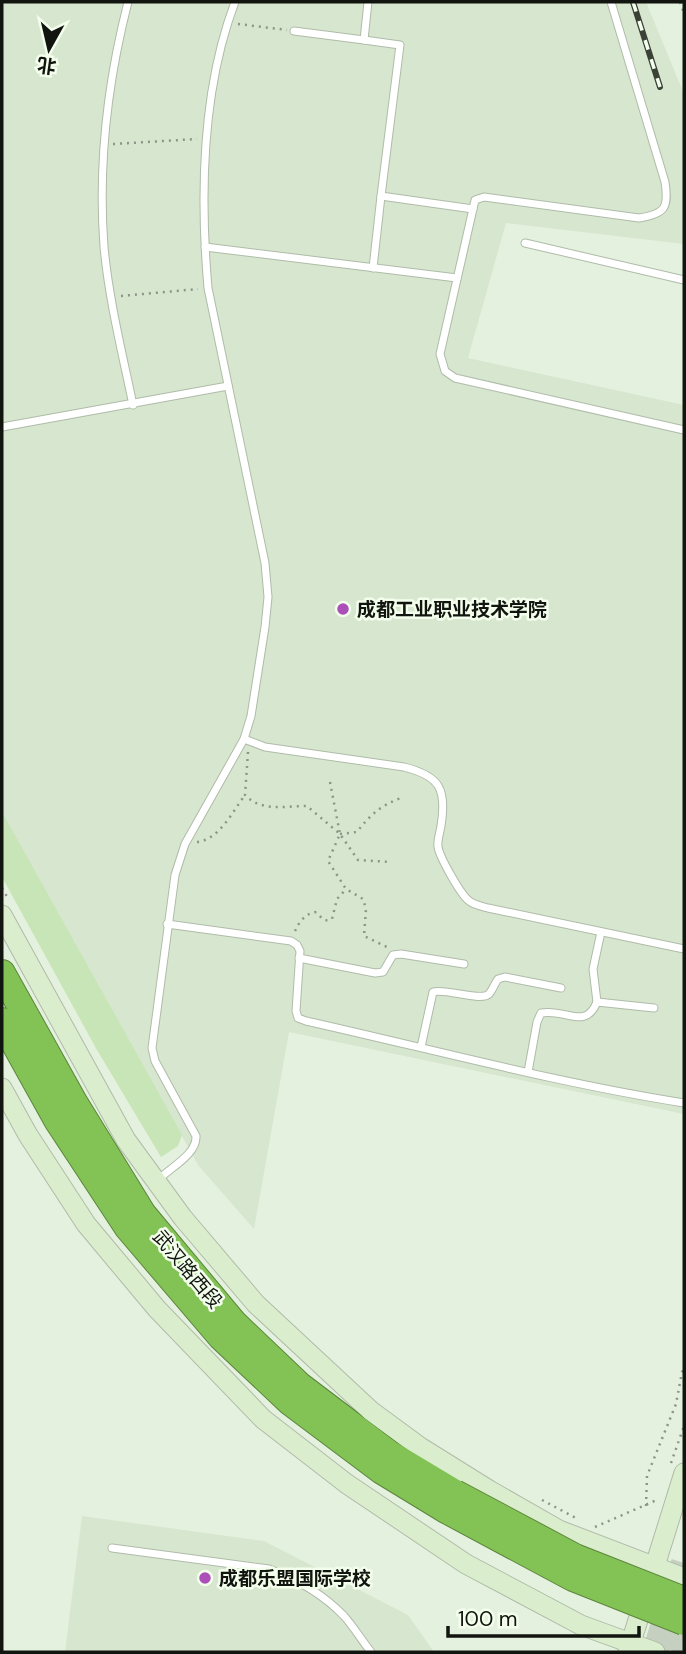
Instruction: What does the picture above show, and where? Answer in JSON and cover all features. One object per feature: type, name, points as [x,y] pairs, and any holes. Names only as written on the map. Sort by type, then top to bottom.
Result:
[{"type":"highway","name":"武汉路西段","points":[[2,973],[74,1102],[143,1214],[233,1323],[299,1384],[450,1502]]},
{"type":"highway","name":"武汉路西段","points":[[2,1021],[57,1120],[128,1228],[221,1337],[290,1402],[383,1471],[450,1502]]},
{"type":"highway","points":[[450,1502],[575,1557],[684,1600]]},
{"type":"highway","points":[[450,1502],[573,1578],[684,1622]]},
{"type":"main road","points":[[5,907],[126,1140],[183,1218],[256,1304],[372,1411],[420,1447],[547,1523],[684,1578]]},
{"type":"main road","points":[[2,1088],[28,1135],[86,1224],[157,1309],[263,1419],[347,1484],[467,1564],[629,1648],[655,1652]]},
{"type":"main road","points":[[629,1648],[655,1568],[675,1493],[678,1468]]},
{"type":"lane","points":[[128,2],[114,64],[106,145],[104,246],[111,297],[133,405]]},
{"type":"lane","points":[[157,1181],[191,1152],[196,1143],[196,1136],[155,1061],[152,1048],[175,875],[185,844],[244,739],[258,681],[268,597],[265,563],[208,288],[205,247],[207,138],[216,68],[235,2]]},
{"type":"lane","points":[[363,40],[368,2]]},
{"type":"lane","points":[[611,2],[665,182],[668,199],[664,210],[653,216],[639,218],[484,197],[475,200],[440,354],[445,372],[455,378],[684,430]]},
{"type":"lane","points":[[293,31],[400,45],[373,268]]},
{"type":"lane","points":[[381,195],[473,209]]},
{"type":"lane","points":[[526,243],[684,280]]},
{"type":"lane","points":[[205,247],[457,278]]},
{"type":"lane","points":[[2,428],[228,386]]},
{"type":"lane","points":[[244,739],[265,747],[422,771],[434,779],[442,790],[444,804],[438,848],[462,894],[469,901],[488,908],[684,949]]},
{"type":"lane","points":[[167,924],[297,945],[300,951],[296,1011],[298,1018],[528,1072],[684,1103]]},
{"type":"lane","points":[[528,1072],[541,1013],[586,1018],[592,1015],[597,1002],[593,969],[601,932]]},
{"type":"lane","points":[[299,958],[375,973],[383,972],[393,955],[401,954],[464,964]]},
{"type":"lane","points":[[421,1047],[433,992],[441,990],[481,997],[489,994],[498,979],[505,977],[561,988]]},
{"type":"lane","points":[[597,1002],[654,1008]]},
{"type":"lane","points":[[112,1548],[269,1569],[289,1577],[345,1617],[371,1652]]},
{"type":"path","points":[[680,2],[684,13]]},
{"type":"path","points":[[227,23],[293,31]]},
{"type":"path","points":[[106,145],[207,138]]},
{"type":"path","points":[[111,297],[208,288]]},
{"type":"path","points":[[185,844],[204,842],[220,830],[245,794],[250,756],[244,739]]},
{"type":"path","points":[[330,782],[340,834],[328,861],[346,889],[363,899],[366,909],[363,936],[387,947],[393,955]]},
{"type":"path","points":[[245,794],[252,802],[265,807],[307,806],[340,834],[358,860],[391,862]]},
{"type":"path","points":[[340,834],[357,832],[368,818],[387,803],[401,798]]},
{"type":"path","points":[[2,888],[5,907]]},
{"type":"path","points":[[291,942],[299,923],[309,913],[315,912],[327,921],[332,919],[337,899],[346,889]]},
{"type":"path","points":[[646,1506],[647,1476],[676,1404],[684,1370]]},
{"type":"path","points":[[678,1468],[684,1426]]},
{"type":"path","points":[[594,1527],[675,1493]]},
{"type":"path","points":[[534,1496],[582,1521]]},
{"type":"shaded area","name":"成都工业职业技术学院","points":[[2,2],[646,2],[684,94],[684,244],[506,223],[468,358],[684,405],[684,1114],[289,1032],[254,1229],[198,1165],[2,813]]},
{"type":"shaded area","name":"成都乐盟国际学校","points":[[82,1516],[264,1541],[408,1615],[434,1652],[65,1652]]},
{"type":"green space","points":[[2,812],[182,1135],[178,1146],[161,1157],[97,1050],[2,877]]},
{"type":"tunnel","points":[[655,1652],[684,1563]]},
{"type":"tunnel","points":[[677,1652],[684,1626]]},
{"type":"railway","points":[[633,2],[660,87]]},
{"type":"place","name":"成都工业职业技术学院","points":[[343,609]]},
{"type":"place","name":"成都乐盟国际学校","points":[[205,1578]]}]
